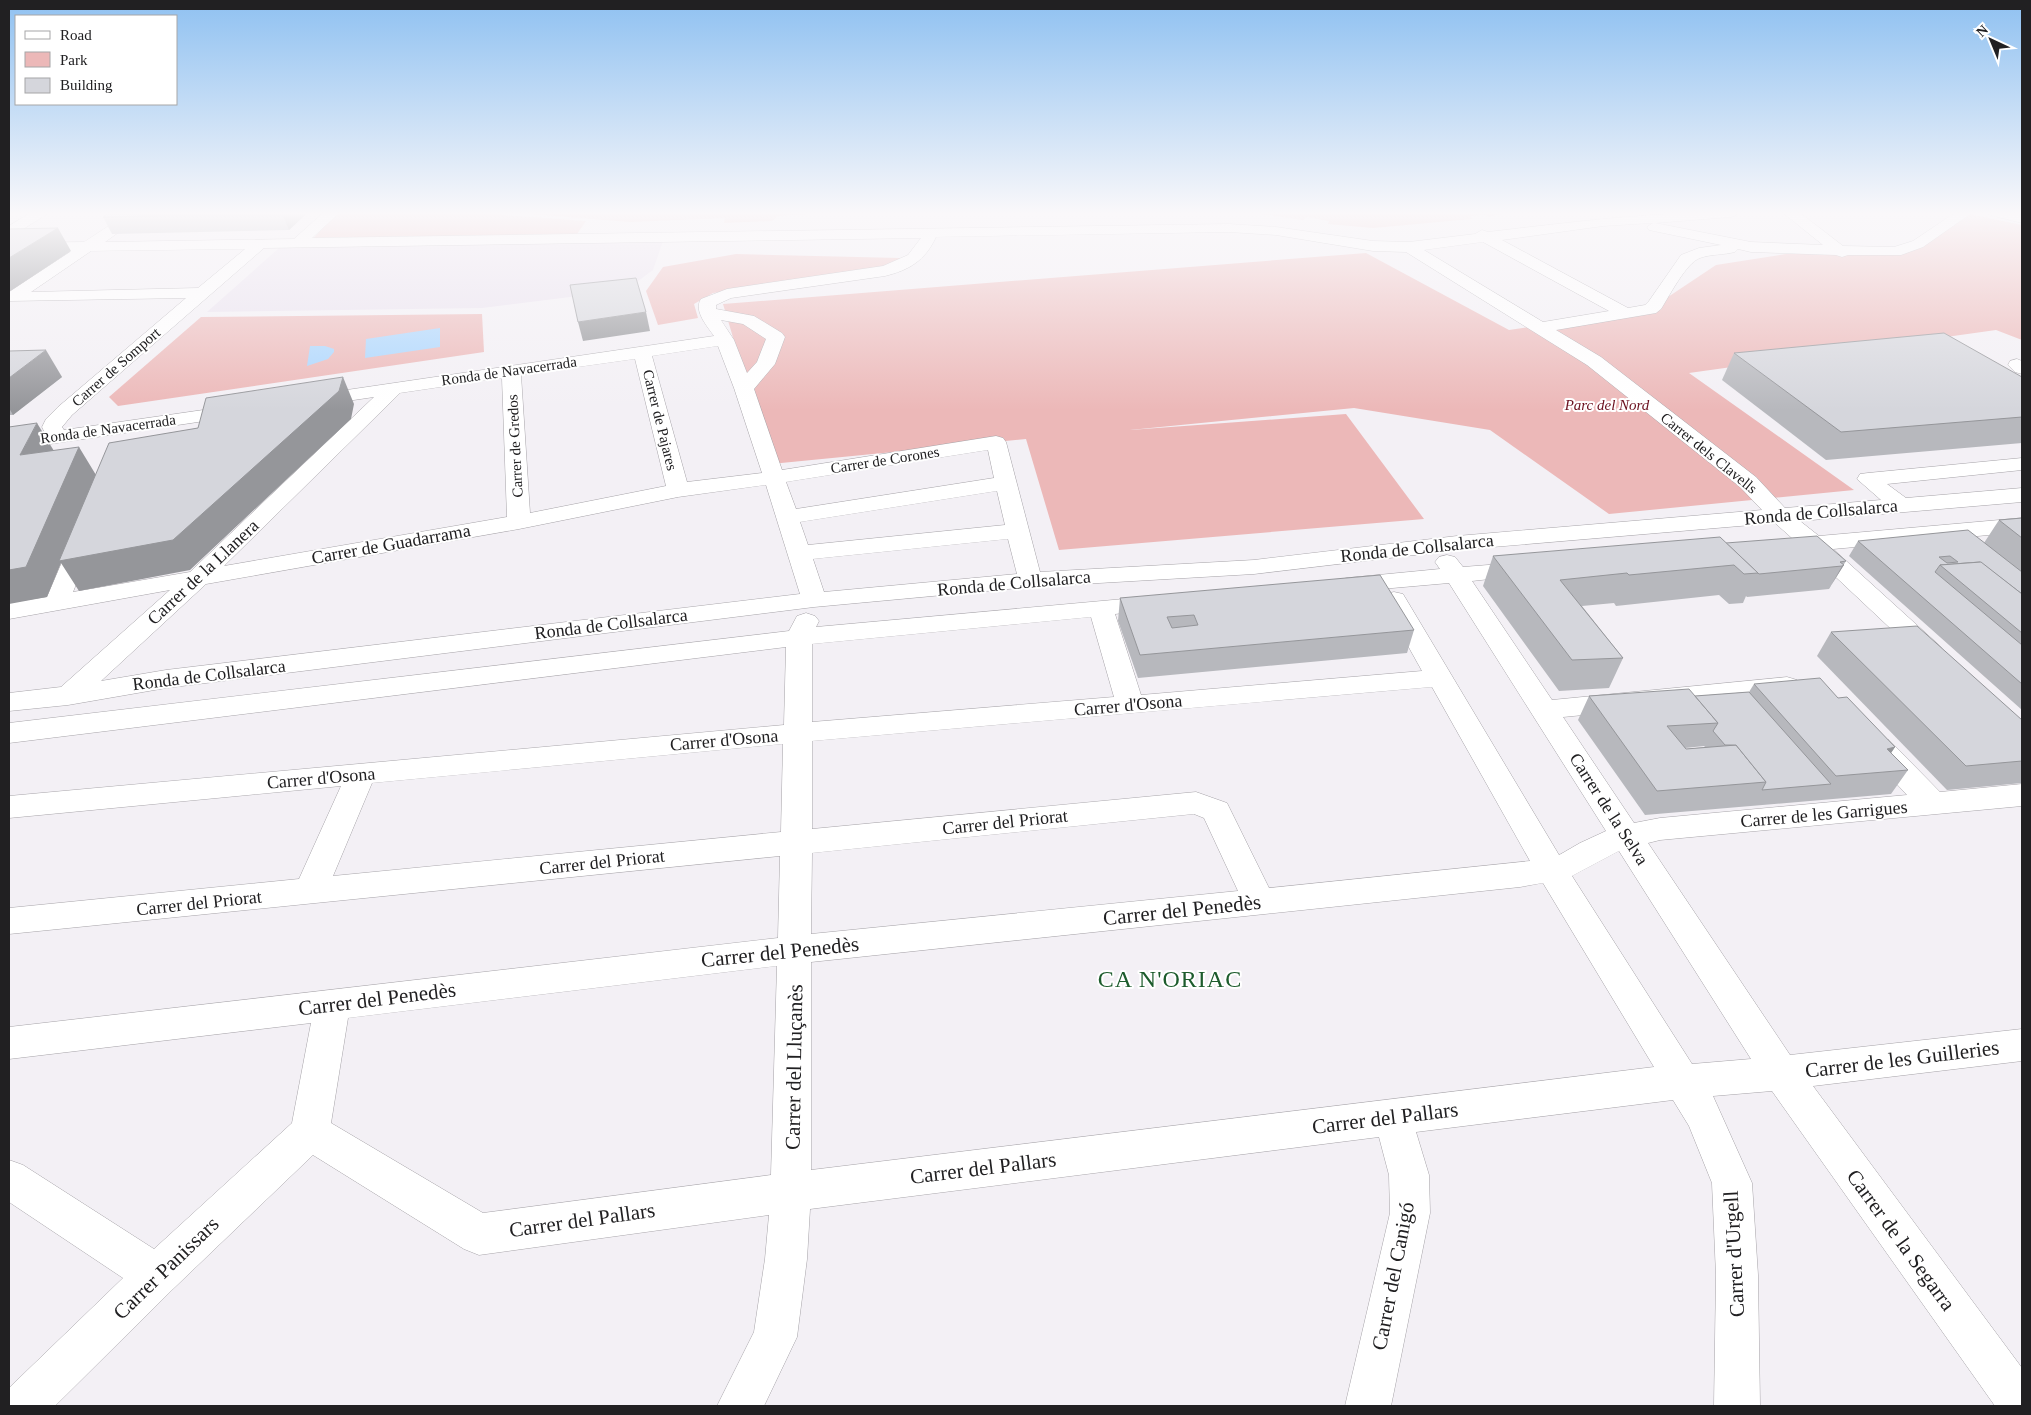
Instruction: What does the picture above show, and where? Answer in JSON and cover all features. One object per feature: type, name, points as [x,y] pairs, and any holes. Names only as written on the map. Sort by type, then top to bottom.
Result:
[{"type":"street","points":[[11,298],[41,278]]},
{"type":"street","name":"Carrer de Somport","points":[[57,436],[52,427],[53,423],[65,411],[220,278]]},
{"type":"street","points":[[814,600],[744,388],[725,340],[708,313],[708,303],[727,294],[837,278]]},
{"type":"street","name":"Carrer dels Clavells","points":[[1458,278],[1594,361],[1748,482],[1779,515],[1814,544],[1950,669]]},
{"type":"street","points":[[1560,278],[1626,314]]},
{"type":"street","points":[[1539,328],[1650,309],[1655,305],[1673,278]]},
{"type":"street","points":[[11,298],[202,293]]},
{"type":"street","points":[[708,313],[748,320],[776,337],[766,364],[744,388]]},
{"type":"street","name":"Ronda de Navacerrada","points":[[294,403],[642,350],[725,340]]},
{"type":"street","name":"Carrer de Pajares","points":[[642,350],[678,490]]},
{"type":"street","name":"Carrer de Gredos","points":[[511,370],[519,522]]},
{"type":"street","name":"Carrer de la Llanera","points":[[9,752],[21,732],[69,695],[198,578],[394,388]]},
{"type":"street","name":"Ronda de Navacerrada","points":[[9,444],[57,436],[123,437],[255,408]]},
{"type":"street","points":[[9,437],[57,436]]},
{"type":"street","name":"Carrer de Corones","points":[[774,478],[996,442],[1006,483]]},
{"type":"street","points":[[1901,505],[1868,479],[2022,464]]},
{"type":"street","name":"Carrer de Guadarrama","points":[[9,611],[519,522],[678,490],[774,478]]},
{"type":"street","points":[[787,517],[1006,483],[1030,580]]},
{"type":"street","name":"Ronda de Collsalarca","points":[[9,702],[69,695],[166,679],[814,600],[1030,580],[1254,567],[1436,545],[2022,495]]},
{"type":"street","points":[[57,602],[90,520]]},
{"type":"street","name":"Ronda de Collsalarca","points":[[1764,548],[2022,525]]},
{"type":"street","points":[[799,553],[1018,530]]},
{"type":"street","points":[[1956,532],[1978,549]]},
{"type":"street","name":"Carrer de la Selva","points":[[1436,545],[1781,1073]]},
{"type":"street","points":[[1370,552],[1384,582],[1551,869],[1683,1083]]},
{"type":"street","name":"Ronda de Collsalarca","points":[[1326,587],[1546,568]]},
{"type":"street","name":"Carrer del Lluçanès","points":[[740,1406],[775,1337],[786,1260],[791,1192],[800,637],[814,600]]},
{"type":"street","name":"Ronda de Collsalarca","points":[[21,732],[800,637],[1179,601]]},
{"type":"street","points":[[1101,608],[1130,704]]},
{"type":"street","name":"Carrer d'Osona","points":[[9,806],[798,733],[1440,678]]},
{"type":"street","points":[[1544,710],[1790,686],[1811,690]]},
{"type":"street","points":[[1861,729],[1934,804]]},
{"type":"street","points":[[310,892],[361,774]]},
{"type":"street","name":"Carrer de les Garrigues","points":[[1551,869],[1569,865],[1618,839],[1660,829],[2022,795]]},
{"type":"street","name":"Carrer del Priorat","points":[[9,921],[1196,803],[1216,811],[1260,902]]},
{"type":"street","name":"Carrer del Penedès","points":[[9,1043],[796,950],[1520,875],[1551,869]]},
{"type":"street","points":[[310,1132],[332,1005]]},
{"type":"street","name":"Carrer de les Guilleries","points":[[1683,1083],[2022,1045]]},
{"type":"street","name":"Carrer de la Segarra","points":[[1781,1073],[2022,1406]]},
{"type":"street","name":"Carrer del Pallars","points":[[310,1132],[479,1234],[791,1192],[1658,1084],[1683,1083]]},
{"type":"street","name":"Carrer d'Urgell","points":[[1683,1083],[1704,1116],[1732,1183],[1737,1274],[1737,1406]]},
{"type":"street","name":"Carrer del Canigó","points":[[1368,1406],[1410,1213],[1408,1175],[1393,1117]]},
{"type":"street","name":"Carrer Panissars","points":[[23,1406],[157,1275],[310,1132]]},
{"type":"street","points":[[9,1179],[157,1275]]},
{"type":"shaded area","points":[[245,278],[642,278],[626,290],[482,308],[207,312]]},
{"type":"green space","points":[[655,278],[815,278],[713,293],[694,304],[698,318],[658,325],[646,291]]},
{"type":"green space","name":"Parc del Nord","points":[[1050,278],[1412,278],[1509,330],[1650,309],[1696,278],[2022,278],[2022,340],[1996,330],[1689,373],[1854,490],[1609,514],[1490,430],[1354,408],[1130,430],[1346,414],[1424,519],[1059,550],[1026,439],[771,464],[723,304]]},
{"type":"green space","points":[[482,314],[484,352],[118,406],[109,397],[201,317]]},
{"type":"water","points":[[440,328],[440,347],[365,358],[366,339]]},
{"type":"water","points":[[310,346],[325,346],[334,349],[334,352],[328,359],[307,366]]},
{"type":"building","points":[[636,278],[646,312],[578,322],[570,285]]},
{"type":"building","points":[[1944,333],[2022,377],[2022,417],[1841,432],[1734,353]]},
{"type":"building","points":[[46,350],[9,378],[9,351]]},
{"type":"building","points":[[343,377],[339,391],[173,540],[59,561],[109,443],[198,428],[206,398]]},
{"type":"building","points":[[37,423],[20,455],[79,447],[26,567],[9,570],[9,427]]},
{"type":"building","points":[[2022,518],[2022,538],[1999,520]]},
{"type":"building","points":[[1968,530],[2022,572],[2022,594],[1980,562],[1940,565],[1935,572],[2022,645],[2022,684],[1858,541]],"holes":[[[1950,556],[1958,562],[1947,563],[1939,557]]]},
{"type":"building","points":[[1817,536],[1846,561],[1840,562],[1844,565],[1759,574],[1726,543]]},
{"type":"building","points":[[1720,537],[1758,573],[1744,574],[1734,565],[1560,580],[1623,658],[1572,660],[1493,556]]},
{"type":"building","points":[[1981,562],[2022,594],[2022,633],[1940,565]]},
{"type":"building","points":[[1380,575],[1414,630],[1140,655],[1120,598]],"holes":[[[1194,615],[1198,625],[1172,628],[1167,617]]]},
{"type":"building","points":[[1917,626],[2022,720],[2022,761],[1966,766],[1831,632]]},
{"type":"building","points":[[1820,678],[1838,698],[1847,697],[1895,747],[1887,749],[1908,770],[1836,776],[1754,684]]},
{"type":"building","points":[[1689,689],[1718,723],[1667,726],[1686,749],[1736,745],[1766,782],[1657,791],[1589,696]]},
{"type":"building","points":[[1749,692],[1831,784],[1762,790],[1766,782],[1736,745],[1725,745],[1713,731],[1718,723],[1695,696]]},
{"type":"district","name":"CA N'ORIAC","points":[[1170,979]]}]
